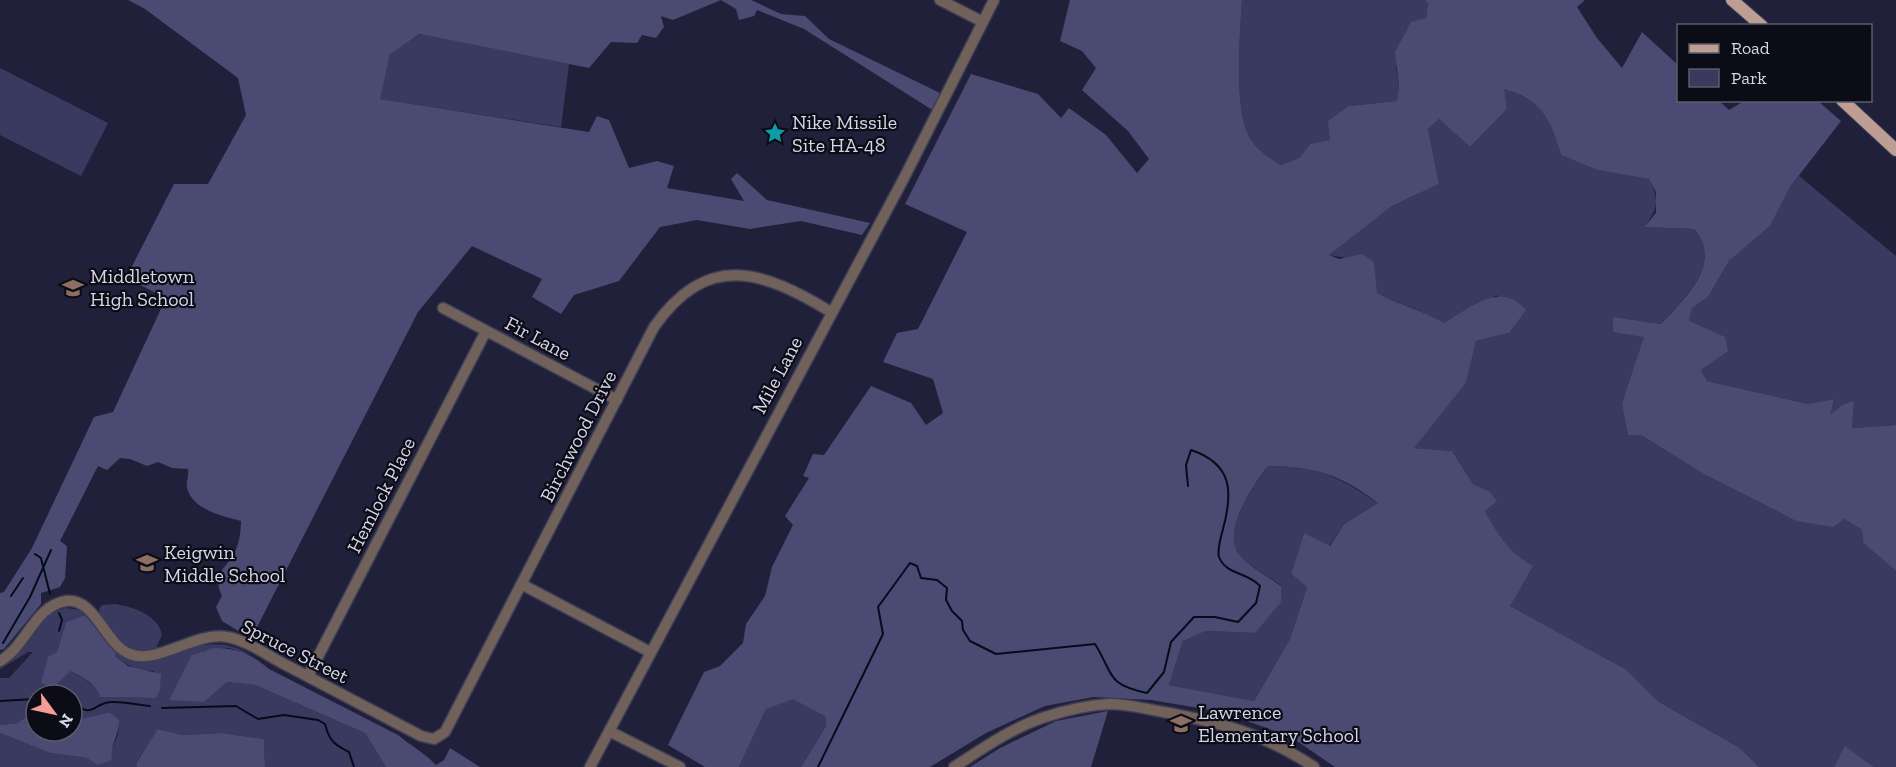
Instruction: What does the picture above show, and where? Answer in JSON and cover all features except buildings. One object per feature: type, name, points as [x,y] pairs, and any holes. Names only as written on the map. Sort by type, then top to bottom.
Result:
[{"type":"main road","points":[[1732,0],[1759,24]]},
{"type":"main road","points":[[1844,102],[1896,150]]},
{"type":"street","points":[[940,0],[983,22]]},
{"type":"street","name":"Mile Lane","points":[[590,767],[904,178],[994,0]]},
{"type":"street","name":"Birchwood Drive","points":[[434,739],[445,732],[523,585],[654,327],[669,306],[683,294],[714,278],[753,275],[772,280],[831,312]]},
{"type":"street","name":"Fir Lane","points":[[443,308],[617,400]]},
{"type":"street","name":"Hemlock Place","points":[[308,676],[486,331]]},
{"type":"street","points":[[523,585],[650,652]]},
{"type":"street","name":"Spruce Street","points":[[0,661],[13,652],[43,614],[55,605],[69,601],[82,605],[115,644],[131,655],[149,655],[205,638],[226,636],[308,676],[421,736],[434,739]]},
{"type":"street","points":[[954,767],[1006,735],[1042,718],[1090,706],[1111,704],[1217,722],[1272,742],[1314,767]]},
{"type":"street","points":[[609,731],[680,767]]},
{"type":"green space","points":[[1242,0],[1425,0],[1428,2],[1426,18],[1396,67],[1399,86],[1397,101],[1349,106],[1330,140],[1310,144],[1299,158],[1281,165],[1254,144],[1244,121],[1239,87]]},
{"type":"green space","points":[[421,34],[569,64],[561,127],[379,99],[390,53]]},
{"type":"green space","points":[[0,68],[108,123],[81,176],[0,135]]},
{"type":"green space","points":[[1503,88],[1537,105],[1553,129],[1561,155],[1597,170],[1649,179],[1655,193],[1656,204],[1644,227],[1694,229],[1702,242],[1705,255],[1697,280],[1661,324],[1613,317],[1645,337],[1622,403],[1641,435],[1702,473],[1796,521],[1844,519],[1862,530],[1863,543],[1896,571],[1896,767],[1874,767],[1846,747],[1834,767],[1759,767],[1740,748],[1659,702],[1627,670],[1510,606],[1516,557],[1497,534],[1485,511],[1496,501],[1489,491],[1473,484],[1452,451],[1413,448],[1466,383],[1476,341],[1509,333],[1497,295],[1444,323],[1376,293],[1374,262],[1328,255],[1392,206],[1439,184],[1428,129],[1439,119],[1470,147],[1507,109]]},
{"type":"green space","points":[[1799,176],[1896,256],[1896,425],[1852,428],[1854,402],[1829,415],[1834,399],[1808,404],[1707,381],[1701,370],[1727,351],[1689,321],[1692,308],[1708,297],[1729,261],[1770,226],[1790,187]]},
{"type":"green space","points":[[1268,466],[1301,468],[1326,474],[1378,503],[1344,524],[1329,546],[1304,533],[1291,574],[1307,587],[1290,639],[1254,701],[1169,685],[1183,641],[1206,631],[1255,633],[1281,585],[1248,563],[1239,554],[1235,545],[1234,534],[1242,509]]},
{"type":"green space","points":[[116,604],[138,610],[156,623],[162,635],[156,648],[139,651],[133,649],[108,628],[99,609],[102,605]]},
{"type":"green space","points":[[66,608],[80,610],[85,615],[66,622],[57,652],[70,670],[92,685],[101,697],[155,698],[154,671],[129,665],[115,656],[116,652],[133,660],[148,661],[195,647],[212,644],[230,646],[251,655],[229,648],[202,651],[204,702],[227,682],[255,685],[365,733],[386,767],[265,767],[264,739],[221,733],[184,735],[159,729],[137,761],[137,767],[0,767],[0,733],[50,753],[87,758],[97,765],[116,740],[119,720],[110,712],[84,718],[84,683],[24,683],[24,718],[18,723],[0,725],[0,678],[9,678],[33,652],[28,652],[0,669],[0,667],[18,653],[39,626],[55,612]]},
{"type":"green space","points":[[793,698],[826,717],[826,726],[801,767],[739,767],[766,709]]},
{"type":"shaded area","points":[[128,0],[721,0],[673,20],[661,16],[664,27],[656,38],[642,35],[637,43],[611,42],[589,68],[420,34],[390,54],[380,99],[589,132],[597,116],[609,120],[629,168],[657,161],[674,166],[667,188],[744,201],[731,179],[737,173],[767,200],[870,223],[862,235],[801,221],[750,229],[697,220],[660,227],[619,281],[574,295],[561,314],[532,297],[542,279],[472,246],[418,312],[254,633],[258,643],[222,621],[216,607],[222,596],[218,582],[220,573],[236,550],[241,521],[209,511],[195,502],[187,488],[188,469],[172,468],[158,462],[147,466],[130,459],[120,458],[107,470],[98,466],[60,541],[67,546],[65,578],[60,587],[41,593],[41,604],[4,649],[0,650],[0,593],[4,592],[32,548],[94,417],[113,412],[166,298],[126,278],[174,184],[208,184],[246,115],[238,78],[145,9]]},
{"type":"shaded area","points":[[721,0],[751,0],[781,14],[805,16],[829,39],[940,93],[934,111],[804,29],[757,10],[754,16],[739,20],[736,9]]},
{"type":"shaded area","points":[[1070,0],[1242,0],[1239,87],[1244,121],[1254,144],[1281,165],[1299,158],[1310,144],[1330,140],[1328,121],[1349,106],[1397,101],[1399,86],[1395,52],[1411,22],[1426,18],[1428,3],[1425,0],[1585,0],[1577,7],[1597,38],[1622,68],[1642,32],[1677,64],[1677,102],[1720,102],[1729,110],[1742,102],[1819,102],[1841,121],[1790,187],[1770,226],[1729,261],[1708,297],[1692,308],[1689,321],[1725,337],[1728,351],[1701,370],[1707,381],[1808,404],[1834,399],[1830,415],[1842,405],[1854,401],[1852,428],[1896,425],[1896,571],[1863,543],[1862,530],[1844,519],[1833,527],[1796,521],[1702,473],[1641,435],[1628,435],[1622,403],[1644,337],[1613,332],[1613,317],[1661,324],[1697,280],[1705,255],[1702,242],[1694,229],[1644,227],[1656,213],[1656,192],[1649,179],[1597,170],[1561,155],[1548,121],[1536,105],[1528,99],[1504,89],[1507,109],[1470,147],[1439,119],[1428,129],[1439,184],[1392,206],[1329,255],[1339,259],[1362,254],[1374,262],[1377,293],[1444,323],[1475,304],[1496,297],[1506,297],[1516,301],[1526,310],[1509,333],[1476,341],[1466,383],[1414,448],[1452,451],[1473,484],[1489,491],[1497,501],[1485,511],[1510,549],[1533,566],[1510,606],[1627,670],[1659,702],[1740,748],[1759,767],[1335,767],[1291,737],[1222,712],[1151,700],[1093,697],[1045,706],[986,733],[930,767],[801,767],[826,726],[826,717],[793,699],[766,709],[739,767],[705,767],[668,745],[704,672],[720,666],[743,643],[746,624],[765,596],[772,567],[793,525],[785,516],[809,478],[803,476],[813,454],[824,455],[871,386],[911,403],[926,425],[943,413],[933,379],[883,362],[897,333],[918,329],[967,232],[905,204],[971,74],[1038,94],[1061,118],[1069,108],[1106,135],[1137,173],[1149,159],[1128,131],[1082,90],[1096,68],[1082,51],[1060,41]],"holes":[[[1268,466],[1299,468],[1339,479],[1378,503],[1344,524],[1330,546],[1304,533],[1291,574],[1307,587],[1290,639],[1254,701],[1169,685],[1183,641],[1206,631],[1255,633],[1281,602],[1281,586],[1243,559],[1235,545],[1234,534],[1242,508]]]},
{"type":"shaded area","points":[[85,615],[116,652],[115,656],[128,666],[161,674],[160,689],[156,698],[100,697],[92,684],[70,671],[58,683],[41,683],[48,657],[57,652],[66,622]]},
{"type":"shaded area","points":[[214,648],[230,649],[256,659],[269,669],[398,735],[436,765],[444,760],[450,748],[480,767],[386,767],[365,733],[255,685],[227,682],[204,702],[169,700],[192,655]]},
{"type":"shaded area","points":[[1108,711],[1091,767],[970,767],[1000,748],[1056,721]]},
{"type":"shaded area","points":[[110,712],[119,720],[111,755],[112,760],[97,765],[87,758],[50,753],[25,743],[84,743],[84,718]]},
{"type":"shaded area","points":[[24,718],[24,743],[0,733],[0,725],[18,723]]},
{"type":"shaded area","points":[[158,729],[184,735],[221,733],[264,739],[265,767],[137,767],[137,762]]},
{"type":"shaded area","points":[[1845,746],[1874,767],[1834,767]]},
{"type":"waterway","points":[[818,767],[883,634],[878,607],[910,563],[917,566],[921,578],[937,580],[947,588],[946,600],[952,611],[962,621],[963,630],[970,641],[996,654],[1095,644],[1117,681],[1133,690],[1147,693],[1164,672],[1171,642],[1194,617],[1215,617],[1238,622],[1256,603],[1260,586],[1250,578],[1227,567],[1219,557],[1228,503],[1228,491],[1222,471],[1205,456],[1191,450],[1186,465],[1188,486]]},
{"type":"waterway","points":[[3,643],[30,597],[51,550]]},
{"type":"waterway","points":[[35,554],[41,558],[50,594]]},
{"type":"waterway","points":[[11,596],[23,578]]},
{"type":"waterway","points":[[59,613],[62,620],[59,631]]},
{"type":"waterway","points":[[0,701],[24,700]]},
{"type":"waterway","points":[[84,710],[93,709],[111,702],[150,706]]},
{"type":"waterway","points":[[162,708],[236,706],[258,719],[284,715],[318,720],[325,724],[333,742],[349,752],[354,767]]},
{"type":"place","name":"Nike Missile Site HA-48","points":[[775,133]]},
{"type":"place","name":"Middletown High School","points":[[73,288]]},
{"type":"place","name":"Keigwin Middle School","points":[[147,563]]},
{"type":"place","name":"Lawrence Elementary School","points":[[1181,724]]}]
